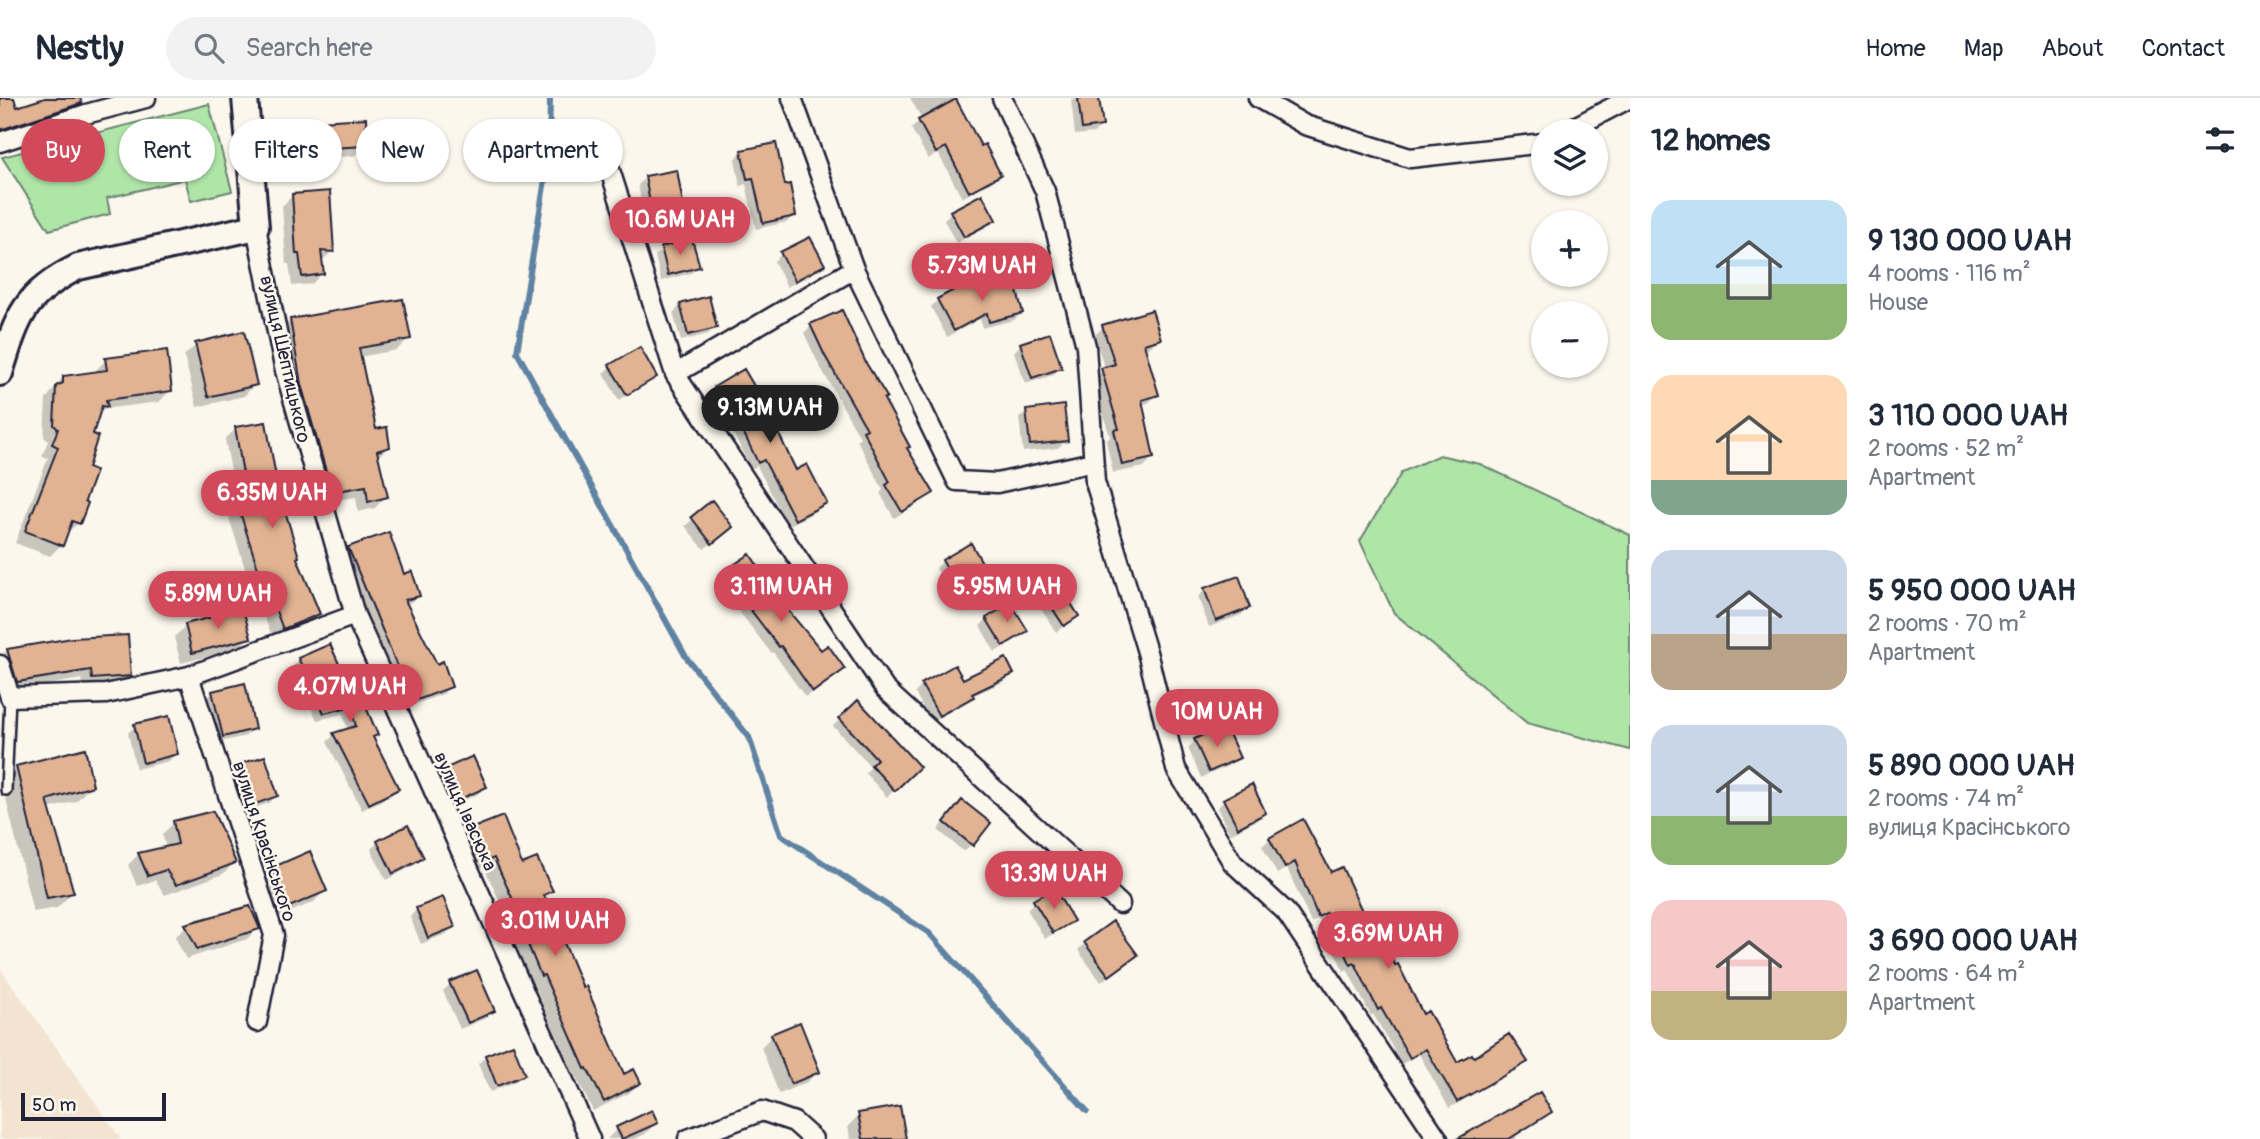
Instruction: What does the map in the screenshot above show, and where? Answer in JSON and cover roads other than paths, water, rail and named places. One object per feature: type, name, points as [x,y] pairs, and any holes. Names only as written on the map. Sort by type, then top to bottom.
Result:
[{"type":"street","points":[[0,142],[146,98]]},
{"type":"street","name":"вулиця Шептицького","points":[[245,98],[256,227],[284,367],[355,615]]},
{"type":"street","points":[[792,98],[854,269],[957,481],[996,482],[1093,462]]},
{"type":"street","points":[[1002,98],[1045,191],[1086,346],[1095,482],[1147,652],[1176,769],[1233,863],[1286,912],[1438,1139]]},
{"type":"street","points":[[1258,98],[1305,125],[1410,158],[1531,144]]},
{"type":"street","points":[[1590,119],[1630,98]]},
{"type":"street","points":[[614,182],[675,374],[885,689],[1120,904]]},
{"type":"street","points":[[0,373],[14,327],[28,304],[44,286],[59,277],[78,267],[256,227]]},
{"type":"street","points":[[675,374],[854,269]]},
{"type":"street","points":[[0,665],[10,697],[106,694],[189,676],[355,615]]},
{"type":"street","name":"вулиця Івасюка","points":[[355,615],[590,1139]]},
{"type":"street","name":"вулиця Красінського","points":[[189,676],[274,936],[257,1022]]},
{"type":"street","points":[[688,1139],[762,1111],[794,1122],[813,1139]]},
{"type":"lane","points":[[6,790],[10,697]]},
{"type":"waterway","points":[[550,98],[549,155],[517,352],[686,657],[749,737],[781,835],[929,933],[1087,1111]]}]
